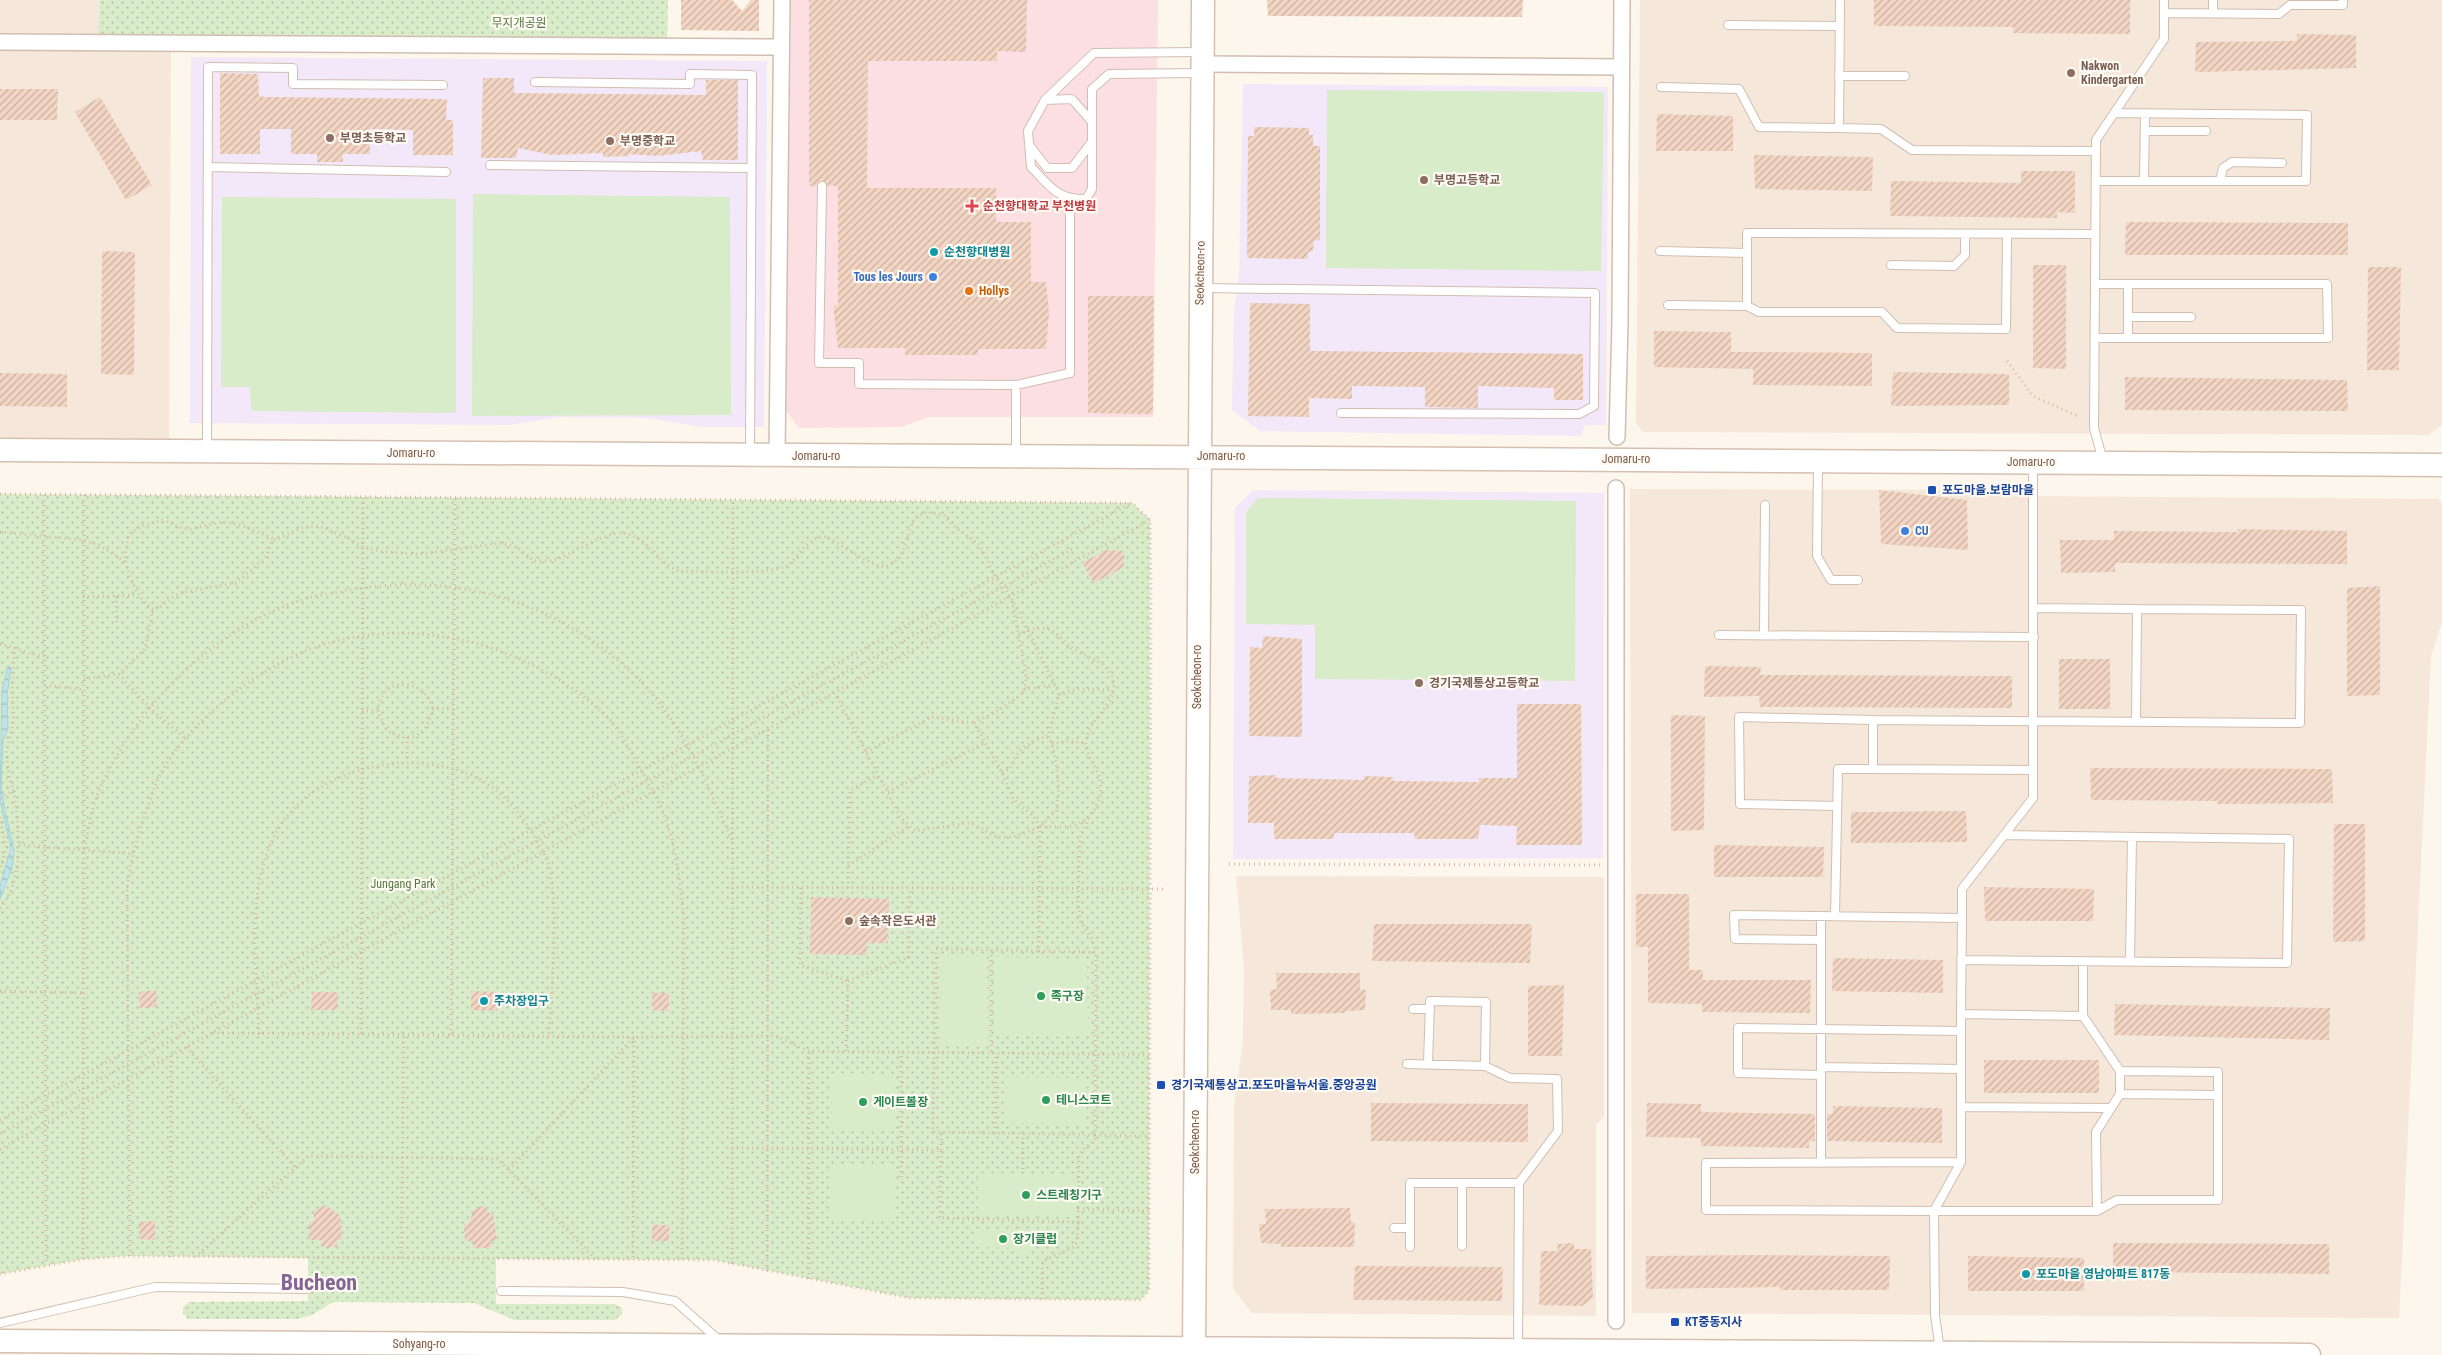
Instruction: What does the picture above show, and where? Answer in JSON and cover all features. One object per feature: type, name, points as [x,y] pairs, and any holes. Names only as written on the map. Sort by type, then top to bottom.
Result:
[{"type":"street","points":[[777,456],[782,0]]},
{"type":"street","name":"Seokcheon-ro","points":[[1194,1352],[1198,456],[1203,0]]},
{"type":"street","points":[[1617,437],[1620,323],[1622,0]]},
{"type":"street","points":[[0,42],[781,47]]},
{"type":"street","points":[[1202,63],[1621,67]]},
{"type":"street","name":"Jomaru-ro","points":[[0,450],[2442,465]]},
{"type":"street","points":[[1616,488],[1616,1321]]},
{"type":"street","name":"Sohyang-ro","points":[[0,1341],[113,1348],[1194,1352],[1518,1349],[1941,1354],[2309,1355]]},
{"type":"lane","points":[[1839,128],[1840,0]]},
{"type":"lane","points":[[2104,463],[2094,428],[2096,140],[2164,39],[2164,0]]},
{"type":"lane","points":[[2213,0],[2213,14]]},
{"type":"lane","points":[[2164,13],[2279,14],[2290,5],[2343,5],[2343,0]]},
{"type":"lane","points":[[1728,25],[1840,26]]},
{"type":"lane","points":[[1094,53],[1202,63],[1109,74],[1092,89],[1092,189],[1086,199],[1070,199],[1059,194],[1031,167],[1028,131],[1045,100],[1094,53]]},
{"type":"lane","points":[[207,452],[208,68],[293,68],[294,84],[443,85]]},
{"type":"lane","points":[[535,82],[690,84],[690,74],[752,75],[750,455]]},
{"type":"lane","points":[[1839,76],[1905,76]]},
{"type":"lane","points":[[1661,87],[1739,89],[1758,127],[1881,130],[1912,150],[2096,151]]},
{"type":"lane","points":[[1045,100],[1072,99],[1092,122]]},
{"type":"lane","points":[[2096,181],[2306,181],[2307,116],[2114,113]]},
{"type":"lane","points":[[2144,181],[2145,114]]},
{"type":"lane","points":[[2145,131],[2206,130]]},
{"type":"lane","points":[[1029,145],[1047,168],[1072,168],[1091,143]]},
{"type":"lane","points":[[2220,181],[2223,168],[2232,162],[2282,163]]},
{"type":"lane","points":[[490,165],[751,168]]},
{"type":"lane","points":[[208,167],[446,172]]},
{"type":"lane","points":[[822,186],[819,363],[859,363],[859,384],[1016,385],[1070,373],[1070,199]]},
{"type":"lane","points":[[1747,306],[1747,233],[2095,234]]},
{"type":"lane","points":[[1891,265],[1954,266],[1965,255],[1964,234]]},
{"type":"lane","points":[[1668,305],[1747,306],[1759,312],[1882,312],[1897,328],[2006,329],[2007,234]]},
{"type":"lane","points":[[1660,252],[1747,253]]},
{"type":"lane","points":[[2095,284],[2327,284],[2328,338],[2095,338]]},
{"type":"lane","points":[[2128,284],[2128,338]]},
{"type":"lane","points":[[1200,288],[1595,293],[1594,406],[1579,414],[1341,413]]},
{"type":"lane","points":[[2128,317],[2191,317]]},
{"type":"lane","points":[[1016,385],[1016,456]]},
{"type":"lane","points":[[1818,461],[1817,556],[1831,580],[1858,580]]},
{"type":"lane","points":[[1941,1354],[1935,1315],[1934,1211],[1961,1162],[1962,889],[2033,798],[2033,462]]},
{"type":"lane","points":[[1764,635],[1765,505]]},
{"type":"lane","points":[[1837,806],[1740,804],[1739,717],[1873,720],[2300,723],[2302,610],[2034,608]]},
{"type":"lane","points":[[2136,722],[2137,609]]},
{"type":"lane","points":[[1719,634],[2034,637]]},
{"type":"lane","points":[[1873,720],[1873,769]]},
{"type":"lane","points":[[1835,916],[1838,769],[2033,770]]},
{"type":"lane","points":[[1962,960],[2287,963],[2289,839],[2004,835]]},
{"type":"lane","points":[[2130,961],[2132,837]]},
{"type":"lane","points":[[1821,940],[1735,939],[1734,914],[1962,918]]},
{"type":"lane","points":[[1821,916],[1821,1163]]},
{"type":"lane","points":[[2083,961],[2083,1016],[2120,1071],[2120,1094],[2096,1132],[2097,1211]]},
{"type":"lane","points":[[1428,1064],[1430,1000],[1486,1002],[1485,1066]]},
{"type":"lane","points":[[1413,1009],[1430,1009]]},
{"type":"lane","points":[[1961,1014],[2083,1016]]},
{"type":"lane","points":[[1961,1031],[1738,1028],[1738,1073],[1961,1068]]},
{"type":"lane","points":[[1408,1064],[1485,1066],[1510,1078],[1557,1079],[1558,1131],[1520,1183],[1518,1349]]},
{"type":"lane","points":[[1961,1162],[1706,1163],[1706,1210],[2097,1211],[2117,1200],[2218,1200],[2218,1072],[2120,1071]]},
{"type":"lane","points":[[2120,1094],[2218,1095]]},
{"type":"lane","points":[[1961,1107],[2111,1108]]},
{"type":"lane","points":[[1410,1247],[1410,1183],[1520,1183]]},
{"type":"lane","points":[[1462,1183],[1462,1246]]},
{"type":"lane","points":[[1394,1228],[1410,1228]]},
{"type":"lane","points":[[0,1323],[155,1287],[308,1289]]},
{"type":"lane","points":[[501,1291],[623,1292],[675,1301],[725,1350]]},
{"type":"path","points":[[2007,362],[2033,396],[2077,416]]},
{"type":"path","points":[[0,1274],[83,1259],[130,1256],[714,1260],[910,1298],[1141,1300],[1149,1290],[1150,1136],[1150,520],[1132,503],[1,495]]},
{"type":"path","points":[[44,495],[46,1266]]},
{"type":"path","points":[[83,1259],[84,495]]},
{"type":"path","points":[[361,1034],[364,497]]},
{"type":"path","points":[[450,1035],[455,498]]},
{"type":"path","points":[[732,1264],[733,500]]},
{"type":"path","points":[[0,1120],[451,872],[1132,503]]},
{"type":"path","points":[[153,609],[160,607],[179,593],[236,583],[266,557],[271,542],[302,528],[318,526],[350,539],[363,547],[420,554],[504,543],[518,548],[532,561],[552,560],[596,541],[622,533],[646,543],[673,569],[679,571],[762,570],[787,566],[807,544],[823,536],[849,548],[871,564],[888,566],[901,557],[914,518],[926,512],[948,517],[956,528],[979,544],[995,576],[1011,597],[1059,695],[1048,736],[1052,744],[1059,777],[1058,801],[1052,817],[1040,826],[1013,837],[997,837],[970,823],[915,831],[901,818],[835,692]]},
{"type":"path","points":[[153,609],[139,595],[126,562],[129,534],[144,525],[164,520],[190,530],[222,522],[241,525],[274,540]]},
{"type":"path","points":[[0,1148],[1150,520]]},
{"type":"path","points":[[0,532],[83,540],[99,545],[126,562]]},
{"type":"path","points":[[0,1134],[535,840],[1074,548]]},
{"type":"path","points":[[84,848],[98,793],[125,743],[150,708],[181,676],[214,648],[258,620],[305,598],[363,588],[411,583],[454,587],[490,594],[516,602],[581,633],[606,651],[646,687],[686,744],[700,766],[733,842]]},
{"type":"path","points":[[83,597],[139,595]]},
{"type":"path","points":[[116,596],[117,626]]},
{"type":"path","points":[[866,752],[932,717],[974,723],[1023,693],[1025,669],[1020,655],[1019,634],[1011,597]]},
{"type":"path","points":[[84,679],[118,674],[145,649],[153,609]]},
{"type":"path","points":[[1019,634],[1039,628],[1048,629],[1070,648],[1097,659],[1107,669],[1113,690],[1108,703],[1088,733],[1087,753],[1100,784],[1099,802],[1080,837],[1078,889],[1080,922],[1091,938],[1096,952],[1095,1141],[1080,1153],[1077,1242],[1074,1248],[1045,1260],[1042,1266],[1042,1299]]},
{"type":"path","points":[[130,1256],[127,888],[132,854],[158,780],[197,724],[222,702],[269,669],[310,649],[362,637],[410,633],[470,641],[530,662],[556,677],[603,713],[621,735],[647,780],[666,820],[678,870],[684,917],[682,1260]]},
{"type":"path","points":[[0,644],[15,647],[36,656],[45,656]]},
{"type":"path","points":[[0,908],[12,890],[19,844],[19,826],[14,790],[8,772],[6,754],[14,720],[12,690],[15,647]]},
{"type":"path","points":[[118,674],[150,708],[186,739]]},
{"type":"path","points":[[409,684],[420,688],[430,699],[433,709],[430,722],[423,731],[414,736],[407,737],[386,730],[378,711],[378,703],[384,694],[396,685],[409,684]]},
{"type":"path","points":[[1024,689],[1055,684]]},
{"type":"path","points":[[45,685],[84,690]]},
{"type":"path","points":[[1059,695],[1077,689],[1113,690]]},
{"type":"path","points":[[433,709],[453,709]]},
{"type":"path","points":[[362,711],[378,711]]},
{"type":"path","points":[[974,723],[1002,772],[1013,799],[1033,816],[1040,826],[1038,951]]},
{"type":"path","points":[[767,1271],[768,729]]},
{"type":"path","points":[[1002,772],[1010,769],[1015,757],[1029,745],[1048,736]]},
{"type":"path","points":[[407,737],[407,762]]},
{"type":"path","points":[[1052,744],[1067,741],[1086,743]]},
{"type":"path","points":[[888,792],[985,743]]},
{"type":"path","points":[[0,752],[6,754]]},
{"type":"path","points":[[259,1034],[256,933],[258,884],[271,842],[290,812],[322,786],[362,768],[407,762],[452,770],[486,783],[518,812],[549,864],[554,906],[549,1036]]},
{"type":"path","points":[[848,888],[850,790],[878,775]]},
{"type":"path","points":[[0,798],[14,790]]},
{"type":"path","points":[[0,817],[6,847],[0,871]]},
{"type":"path","points":[[1040,826],[1070,826],[1089,818]]},
{"type":"path","points":[[848,866],[910,826]]},
{"type":"path","points":[[19,844],[45,848],[84,848],[132,854]]},
{"type":"path","points":[[1229,864],[1617,865]]},
{"type":"path","points":[[732,888],[1163,889]]},
{"type":"path","points":[[801,888],[800,965],[848,981],[908,957],[910,888]]},
{"type":"path","points":[[1096,952],[936,949],[933,1132],[1150,1136]]},
{"type":"path","points":[[991,950],[991,1053]]},
{"type":"path","points":[[846,1051],[848,981]]},
{"type":"path","points":[[0,991],[84,993]]},
{"type":"path","points":[[212,1033],[634,1037],[776,1036],[809,1050],[1150,1055]]},
{"type":"path","points":[[401,1258],[404,1035]]},
{"type":"path","points":[[509,1170],[634,1037]]},
{"type":"path","points":[[632,1260],[634,1037]]},
{"type":"path","points":[[186,1047],[295,1167]]},
{"type":"path","points":[[809,1050],[809,1279]]},
{"type":"path","points":[[901,1052],[901,1176]]},
{"type":"path","points":[[996,1053],[996,1133]]},
{"type":"path","points":[[170,1257],[171,1056]]},
{"type":"path","points":[[942,1132],[940,1218],[1078,1222]]},
{"type":"path","points":[[1022,1169],[1023,1134]]},
{"type":"path","points":[[732,1148],[941,1150]]},
{"type":"path","points":[[195,1257],[308,1156],[498,1159],[595,1260]]},
{"type":"path","points":[[1078,1209],[1149,1212]]},
{"type":"shaded area","points":[[0,0],[101,0],[171,43],[169,452],[0,450]]},
{"type":"shaded area","name":"순천향대학교 부천병원","points":[[791,0],[1158,0],[1153,417],[929,417],[901,427],[799,428],[786,411]]},
{"type":"shaded area","points":[[1640,0],[2442,0],[2442,425],[2428,435],[1642,432],[1636,422]]},
{"type":"shaded area","points":[[191,57],[767,61],[764,427],[702,427],[647,418],[559,417],[509,425],[190,423]]},
{"type":"shaded area","name":"부명고등학교","points":[[1243,84],[1608,87],[1606,425],[1585,425],[1581,436],[1260,431],[1232,410],[1234,312],[1239,273]]},
{"type":"shaded area","points":[[1630,489],[1999,490],[2015,496],[2439,499],[2442,505],[2442,622],[2431,656],[2399,1318],[1632,1313]]},
{"type":"shaded area","name":"경기국제통상고등학교","points":[[1253,490],[1604,493],[1603,858],[1233,859],[1235,508]]},
{"type":"shaded area","points":[[1236,876],[1604,877],[1604,1116],[1596,1125],[1596,1316],[1252,1313],[1233,1289],[1234,1108],[1243,1040],[1244,968]]},
{"type":"green space","name":"무지개공원","points":[[100,0],[668,0],[667,46],[98,43]]},
{"type":"green space","points":[[1327,90],[1604,92],[1601,271],[1326,268]]},
{"type":"green space","points":[[473,194],[730,197],[731,415],[472,416]]},
{"type":"green space","points":[[222,197],[456,199],[456,413],[251,411],[250,387],[221,387]]},
{"type":"green space","name":"Jungang Park","points":[[0,494],[1132,503],[1150,520],[1149,1290],[1141,1300],[910,1298],[714,1260],[496,1259],[496,1304],[615,1304],[622,1308],[622,1314],[615,1320],[514,1320],[474,1303],[333,1302],[312,1315],[297,1319],[188,1319],[183,1313],[183,1307],[189,1302],[308,1301],[308,1258],[130,1256],[83,1259],[0,1274]]},
{"type":"green space","points":[[1258,498],[1576,501],[1575,681],[1315,679],[1315,625],[1246,624],[1246,512]]},
{"type":"green space","points":[[942,957],[987,957],[988,1047],[941,1046]]},
{"type":"green space","name":"족구장","points":[[995,957],[1087,959],[1088,1034],[995,1033]]},
{"type":"green space","name":"게이트볼장","points":[[831,1073],[894,1074],[894,1130],[832,1129]]},
{"type":"green space","name":"테니스코트","points":[[1007,1077],[1085,1078],[1084,1124],[1007,1123]]},
{"type":"green space","points":[[830,1165],[893,1165],[894,1220],[830,1219]]},
{"type":"green space","name":"스트레칭기구","points":[[978,1173],[1075,1175],[1074,1217],[978,1215]]},
{"type":"green space","name":"장기클럽","points":[[974,1231],[1032,1232],[1031,1256],[1017,1256],[1017,1248],[974,1247]]},
{"type":"water","points":[[8,666],[11,668],[7,694],[8,729],[3,741],[1,784],[14,851],[12,868],[0,899],[0,886],[11,848],[0,800],[2,691]]},
{"type":"building","points":[[681,0],[732,0],[742,11],[751,0],[759,0],[759,31],[681,30]]},
{"type":"building","name":"순천향대병원","points":[[809,0],[1027,0],[1026,52],[997,51],[997,61],[868,61],[867,188],[996,188],[996,222],[1031,222],[1031,282],[1046,282],[1049,314],[1046,349],[978,349],[978,355],[905,355],[905,348],[838,348],[834,306],[838,305],[838,186],[828,186],[822,180],[816,186],[809,186]]},
{"type":"building","points":[[1267,0],[1523,0],[1522,17],[1268,16]]},
{"type":"building","points":[[1874,0],[2130,0],[2130,34],[2013,33],[2013,27],[1874,26]]},
{"type":"building","points":[[2297,34],[2356,35],[2356,68],[2195,72],[2196,42],[2297,41]]},
{"type":"building","name":"부명초등학교","points":[[220,73],[258,74],[259,96],[265,97],[447,99],[446,120],[453,120],[453,155],[413,155],[413,130],[370,129],[370,154],[343,154],[343,162],[317,162],[317,154],[291,154],[291,129],[260,129],[260,154],[220,154]]},
{"type":"building","name":"부명중학교","points":[[483,78],[514,78],[514,93],[706,95],[706,80],[738,80],[738,160],[703,160],[701,151],[658,156],[629,154],[629,156],[603,157],[603,153],[552,155],[518,148],[516,158],[481,158]]},
{"type":"building","points":[[0,89],[58,89],[57,120],[0,120]]},
{"type":"building","points":[[100,97],[152,185],[126,200],[75,112]]},
{"type":"building","points":[[1657,114],[1733,116],[1733,151],[1656,151]]},
{"type":"building","points":[[1254,127],[1309,128],[1309,135],[1313,135],[1313,146],[1320,146],[1320,240],[1314,241],[1313,251],[1308,252],[1308,259],[1247,258],[1248,136],[1254,136]]},
{"type":"building","points":[[1754,155],[1873,157],[1872,191],[1755,189]]},
{"type":"building","points":[[2021,171],[2075,171],[2075,213],[2057,212],[2057,218],[1890,216],[1891,181],[2021,183]]},
{"type":"building","points":[[2126,222],[2348,223],[2348,255],[2125,255]]},
{"type":"building","points":[[102,251],[135,252],[134,375],[101,374]]},
{"type":"building","points":[[2033,265],[2066,265],[2066,369],[2033,368]]},
{"type":"building","points":[[2368,267],[2401,267],[2399,370],[2367,370]]},
{"type":"building","points":[[1088,296],[1154,296],[1153,414],[1088,413]]},
{"type":"building","points":[[1250,303],[1310,304],[1310,351],[1583,354],[1583,400],[1554,400],[1554,388],[1478,386],[1478,408],[1425,407],[1425,387],[1352,386],[1352,399],[1309,398],[1309,417],[1248,416]]},
{"type":"building","points":[[1654,331],[1731,332],[1731,352],[1872,353],[1872,386],[1753,385],[1753,369],[1654,367]]},
{"type":"building","points":[[1893,372],[2009,374],[2009,405],[1891,406]]},
{"type":"building","points":[[0,373],[67,374],[67,407],[0,406]]},
{"type":"building","points":[[2125,377],[2347,380],[2348,411],[2125,410]]},
{"type":"building","points":[[1879,490],[1967,500],[1968,550],[1881,544]]},
{"type":"building","points":[[2238,529],[2347,531],[2347,564],[2115,563],[2115,572],[2061,573],[2060,540],[2114,540],[2114,531],[2238,532]]},
{"type":"building","points":[[1106,550],[1124,551],[1124,567],[1094,583],[1082,563]]},
{"type":"building","points":[[2380,586],[2380,695],[2347,696],[2347,588]]},
{"type":"building","points":[[1263,636],[1302,639],[1302,737],[1249,736],[1250,647],[1262,648]]},
{"type":"building","points":[[2059,659],[2110,659],[2110,709],[2059,709]]},
{"type":"building","points":[[1705,666],[1761,667],[1760,675],[2012,676],[2012,708],[1760,707],[1759,696],[1704,697]]},
{"type":"building","points":[[1517,704],[1581,704],[1582,845],[1516,845],[1517,826],[1480,825],[1478,839],[1415,839],[1414,833],[1334,833],[1334,839],[1274,839],[1274,823],[1248,823],[1249,776],[1276,775],[1276,778],[1364,780],[1364,776],[1393,777],[1393,781],[1479,782],[1479,778],[1517,778]]},
{"type":"building","points":[[1671,715],[1705,716],[1704,830],[1671,831]]},
{"type":"building","points":[[2090,768],[2332,769],[2333,803],[2217,804],[2217,801],[2091,800]]},
{"type":"building","points":[[1966,811],[1967,842],[1851,843],[1851,812]]},
{"type":"building","points":[[2334,824],[2365,824],[2365,941],[2333,942]]},
{"type":"building","points":[[1714,845],[1824,847],[1823,877],[1714,877]]},
{"type":"building","points":[[1984,887],[2094,889],[2093,921],[1985,921]]},
{"type":"building","points":[[1636,894],[1689,894],[1689,970],[1703,970],[1703,980],[1811,980],[1810,1013],[1702,1012],[1702,1004],[1648,1003],[1648,947],[1636,947]]},
{"type":"building","name":"숲속작은도서관","points":[[811,897],[889,899],[888,943],[867,943],[866,955],[810,954]]},
{"type":"building","points":[[1374,924],[1532,924],[1530,963],[1372,961]]},
{"type":"building","points":[[1833,958],[1943,960],[1943,993],[1832,991]]},
{"type":"building","points":[[1276,973],[1360,973],[1360,990],[1366,990],[1365,1010],[1345,1011],[1345,1013],[1291,1014],[1291,1010],[1271,1010],[1270,990],[1277,989]]},
{"type":"building","points":[[1564,985],[1562,1056],[1528,1056],[1528,986]]},
{"type":"building","points":[[156,990],[157,1007],[140,1008],[139,992]]},
{"type":"building","name":"주차장입구","points":[[471,991],[497,992],[497,1011],[471,1010]]},
{"type":"building","points":[[312,992],[338,992],[338,1010],[311,1010]]},
{"type":"building","points":[[652,993],[669,993],[669,1011],[652,1010]]},
{"type":"building","points":[[2115,1004],[2330,1008],[2329,1040],[2114,1035]]},
{"type":"building","points":[[1984,1060],[2099,1060],[2099,1093],[1984,1093]]},
{"type":"building","points":[[1371,1103],[1528,1104],[1528,1142],[1371,1141]]},
{"type":"building","points":[[1647,1103],[1701,1104],[1701,1112],[1815,1114],[1815,1141],[1809,1141],[1809,1148],[1701,1146],[1701,1138],[1646,1137]]},
{"type":"building","points":[[1833,1106],[1942,1108],[1942,1143],[1827,1141],[1827,1114],[1833,1114]]},
{"type":"building","points":[[325,1205],[340,1215],[342,1240],[337,1240],[337,1247],[321,1247],[321,1240],[309,1240],[309,1222],[314,1222],[314,1211]]},
{"type":"building","points":[[484,1205],[490,1214],[493,1214],[497,1241],[490,1241],[491,1248],[473,1248],[473,1241],[465,1241],[464,1224],[468,1224],[474,1210]]},
{"type":"building","points":[[1350,1208],[1351,1222],[1355,1222],[1354,1247],[1281,1247],[1281,1244],[1261,1243],[1259,1224],[1266,1224],[1265,1209]]},
{"type":"building","points":[[155,1221],[155,1240],[139,1239],[139,1222]]},
{"type":"building","points":[[652,1225],[669,1225],[669,1241],[652,1241]]},
{"type":"building","points":[[1574,1243],[1574,1249],[1591,1249],[1593,1298],[1582,1306],[1539,1305],[1541,1251],[1557,1251],[1558,1244]]},
{"type":"building","points":[[2113,1243],[2329,1244],[2329,1274],[2113,1272]]},
{"type":"building","points":[[1646,1256],[1890,1256],[1889,1290],[1780,1290],[1780,1287],[1646,1289]]},
{"type":"building","name":"포도마을 영남아파트 817동","points":[[1968,1256],[2084,1258],[2084,1291],[1968,1291]]},
{"type":"building","points":[[1355,1266],[1503,1267],[1502,1301],[1353,1300]]},
{"type":"place","name":"Nakwon Kindergarten","points":[[2071,73]]},
{"type":"place","name":"부명초등학교","points":[[330,138]]},
{"type":"place","name":"부명중학교","points":[[610,141]]},
{"type":"place","name":"부명고등학교","points":[[1424,180]]},
{"type":"place","name":"순천향대학교 부천병원","points":[[972,206]]},
{"type":"place","name":"순천향대병원","points":[[934,252]]},
{"type":"place","name":"Tous les Jours","points":[[933,277]]},
{"type":"place","name":"Hollys","points":[[969,291]]},
{"type":"place","name":"포도마을.보람마을","points":[[1932,490]]},
{"type":"place","name":"CU","points":[[1905,531]]},
{"type":"place","name":"경기국제통상고등학교","points":[[1419,683]]},
{"type":"place","name":"숲속작은도서관","points":[[849,921]]},
{"type":"place","name":"족구장","points":[[1041,996]]},
{"type":"place","name":"주차장입구","points":[[484,1001]]},
{"type":"place","name":"경기국제통상고.포도마을뉴서울.중앙공원","points":[[1161,1085]]},
{"type":"place","name":"테니스코트","points":[[1046,1100]]},
{"type":"place","name":"게이트볼장","points":[[863,1102]]},
{"type":"place","name":"스트레칭기구","points":[[1026,1195]]},
{"type":"place","name":"장기클럽","points":[[1003,1239]]},
{"type":"place","name":"포도마을 영남아파트 817동","points":[[2026,1274]]},
{"type":"place","name":"KT중동지사","points":[[1675,1322]]},
{"type":"district","name":"Bucheon","points":[[319,1282]]}]
